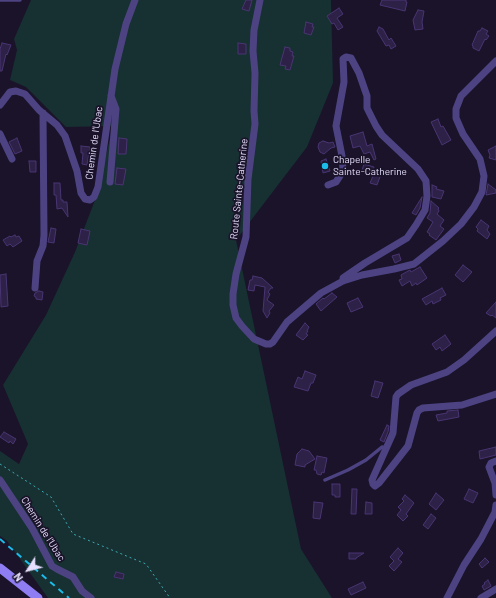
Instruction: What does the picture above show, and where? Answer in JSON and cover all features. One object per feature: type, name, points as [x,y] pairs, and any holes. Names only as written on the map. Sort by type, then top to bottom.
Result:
[{"type":"street","name":"Chemin de l'Ubac","points":[[0,105],[10,92],[16,91],[25,94],[43,113],[57,124],[65,136],[78,171],[81,193],[85,199],[90,200],[94,197],[98,187],[115,69],[124,32],[135,0]]},
{"type":"street","name":"Route Sainte-Catherine","points":[[260,0],[254,30],[255,124],[248,179],[246,237],[233,286],[233,305],[236,318],[242,326],[254,339],[266,344],[273,342],[287,322],[308,303],[322,293],[343,281],[362,275],[414,264],[443,241],[461,224],[474,207],[482,192],[484,176],[480,159],[463,134],[456,118],[456,109],[461,96],[496,61]]},
{"type":"street","points":[[328,185],[336,182],[343,171],[342,156],[336,126],[344,82],[343,59],[346,57],[351,58],[359,73],[367,96],[367,108],[376,126],[382,135],[418,170],[426,181],[427,196],[424,210],[416,225],[406,238],[343,278],[343,281]]},
{"type":"street","points":[[110,182],[116,109],[111,96]]},
{"type":"street","points":[[35,288],[37,261],[43,246],[44,235],[43,113]]},
{"type":"street","points":[[0,134],[12,159]]},
{"type":"street","points":[[496,331],[464,360],[447,372],[411,385],[398,394],[396,397],[393,433],[372,480],[375,486],[387,474],[408,446],[416,413],[419,410],[423,408],[462,405],[496,394]]},
{"type":"street","points":[[496,461],[490,463],[489,467],[496,495]]},
{"type":"street","name":"Chemin de l'Ubac","points":[[0,480],[32,528],[52,566],[57,570],[73,577],[82,591],[91,598]]},
{"type":"street","points":[[447,598],[464,565],[481,539],[495,512],[496,505]]},
{"type":"street","points":[[0,568],[38,598]]},
{"type":"street","points":[[481,598],[496,589]]},
{"type":"lane","points":[[0,0],[20,0]]},
{"type":"lane","points":[[325,480],[366,460],[382,447],[386,448]]},
{"type":"path","points":[[0,464],[51,496],[72,534],[146,564],[170,598]]},
{"type":"green space","points":[[31,0],[331,0],[333,83],[307,147],[236,240],[301,549],[332,598],[48,598],[7,541],[0,536],[0,451],[19,464],[28,444],[3,385],[46,315],[75,252],[95,200],[113,126],[66,127],[26,87],[10,80],[17,50],[14,39]]},
{"type":"building","points":[[246,0],[252,0],[249,11],[242,9]]},
{"type":"building","points":[[382,0],[406,0],[405,11],[380,5]]},
{"type":"building","points":[[339,8],[343,14],[337,18],[343,27],[338,30],[327,16]]},
{"type":"building","points":[[418,10],[424,11],[422,22],[423,29],[415,30],[413,20]]},
{"type":"building","points":[[306,22],[313,24],[312,27],[314,27],[311,35],[304,33]]},
{"type":"building","points":[[379,27],[383,29],[389,40],[391,38],[396,46],[391,49],[389,45],[386,46],[377,31]]},
{"type":"building","points":[[482,28],[488,31],[486,34],[489,36],[486,40],[485,39],[479,51],[473,48],[472,45],[478,31]]},
{"type":"building","points":[[2,43],[11,45],[7,55],[6,54],[2,71],[0,71],[0,49]]},
{"type":"building","points":[[238,43],[246,44],[246,54],[238,54]]},
{"type":"building","points":[[285,47],[290,48],[290,51],[293,52],[292,56],[294,56],[290,70],[285,69],[286,66],[280,65]]},
{"type":"building","points":[[438,119],[441,127],[443,126],[451,140],[442,145],[431,122]]},
{"type":"building","points":[[363,132],[367,146],[372,144],[376,159],[374,160],[370,152],[364,154],[360,146],[353,148],[350,136]]},
{"type":"building","points":[[17,138],[22,151],[15,154],[9,142]]},
{"type":"building","points":[[119,138],[127,139],[126,154],[118,154]]},
{"type":"building","points":[[323,141],[329,143],[333,142],[335,147],[331,148],[324,154],[320,152],[318,147],[319,143]]},
{"type":"building","points":[[81,146],[90,147],[87,165],[82,164],[83,153],[81,153]]},
{"type":"building","points":[[496,146],[496,160],[489,158],[490,155],[488,150]]},
{"type":"building","name":"Chapelle Sainte-Catherine","points":[[326,159],[330,171],[323,173],[321,161]]},
{"type":"building","points":[[29,161],[36,161],[36,172],[30,172]]},
{"type":"building","points":[[364,164],[374,167],[373,171],[381,174],[377,185],[370,183],[373,176],[362,170]]},
{"type":"building","points":[[117,168],[126,169],[123,185],[115,184]]},
{"type":"building","points":[[54,183],[60,183],[61,200],[63,200],[63,202],[67,202],[68,217],[62,208],[57,209],[56,195],[54,195]]},
{"type":"building","points":[[488,184],[496,190],[496,193],[486,195]]},
{"type":"building","points":[[432,185],[437,187],[436,189],[444,191],[441,199],[432,197]]},
{"type":"building","points":[[422,197],[420,208],[416,215],[412,213]]},
{"type":"building","points":[[431,201],[439,208],[437,214],[444,220],[440,226],[444,229],[436,240],[427,232],[433,222],[427,218],[430,213]]},
{"type":"building","points":[[481,220],[489,226],[487,230],[490,234],[487,239],[477,231],[478,229],[476,227]]},
{"type":"building","points":[[51,228],[56,229],[54,243],[48,242]]},
{"type":"building","points":[[81,229],[90,231],[87,245],[78,243]]},
{"type":"building","points":[[15,235],[16,237],[19,236],[22,241],[13,247],[10,244],[7,246],[3,240]]},
{"type":"building","points":[[399,254],[401,260],[395,263],[392,256]]},
{"type":"building","points":[[463,265],[472,272],[463,282],[455,275]]},
{"type":"building","points":[[420,267],[427,278],[417,285],[416,283],[412,286],[410,281],[402,286],[399,280],[402,279],[401,275]]},
{"type":"building","points":[[6,274],[8,306],[1,307],[0,275]]},
{"type":"building","points":[[253,276],[262,278],[273,288],[271,288],[268,292],[270,294],[267,300],[274,305],[269,311],[270,313],[267,318],[263,311],[265,287],[255,285],[254,291],[248,290],[250,280],[252,280]]},
{"type":"building","points":[[442,288],[446,295],[440,298],[441,300],[433,304],[432,301],[426,305],[422,299]]},
{"type":"building","points":[[39,291],[43,292],[42,300],[36,299],[34,296],[35,293]]},
{"type":"building","points":[[332,293],[337,297],[321,311],[316,304]]},
{"type":"building","points":[[358,298],[363,307],[351,312],[347,303]]},
{"type":"building","points":[[496,302],[496,318],[486,313]]},
{"type":"building","points":[[305,323],[309,327],[306,334],[308,335],[303,340],[296,335]]},
{"type":"building","points":[[445,335],[451,344],[442,351],[440,347],[436,350],[432,344]]},
{"type":"building","points":[[305,371],[316,375],[308,391],[294,387],[298,377],[302,379]]},
{"type":"building","points":[[375,381],[383,383],[378,398],[371,396]]},
{"type":"building","points":[[458,410],[459,417],[438,421],[436,415],[447,413],[447,411]]},
{"type":"building","points":[[387,425],[389,426],[388,432],[384,442],[380,440]]},
{"type":"building","points":[[4,432],[16,439],[13,444],[10,441],[9,443],[0,437]]},
{"type":"building","points":[[496,447],[496,455],[480,459],[479,451]]},
{"type":"building","points":[[302,449],[309,451],[315,459],[305,465],[305,467],[295,465],[297,454]]},
{"type":"building","points":[[317,456],[327,458],[324,473],[322,472],[321,475],[317,474],[316,470],[314,470]]},
{"type":"building","points":[[332,484],[340,484],[340,497],[335,497],[335,495],[332,495]]},
{"type":"building","points":[[352,489],[357,489],[356,514],[351,514]]},
{"type":"building","points":[[469,489],[478,493],[473,503],[464,499]]},
{"type":"building","points":[[436,493],[444,500],[436,510],[429,504]]},
{"type":"building","points":[[405,495],[414,503],[406,514],[408,516],[403,521],[397,515],[401,510],[398,507],[404,501],[402,499]]},
{"type":"building","points":[[29,498],[31,502],[29,503],[35,510],[30,513],[22,501]]},
{"type":"building","points":[[314,502],[323,503],[320,519],[313,518]]},
{"type":"building","points":[[366,502],[372,503],[372,514],[365,514]]},
{"type":"building","points":[[431,514],[436,518],[428,529],[423,525]]},
{"type":"building","points":[[398,548],[403,553],[398,559],[402,562],[394,571],[389,566],[394,561],[390,557]]},
{"type":"building","points":[[349,553],[364,553],[356,559],[349,559]]},
{"type":"building","points":[[485,558],[489,562],[482,568],[479,564]]},
{"type":"building","points":[[116,572],[124,574],[123,579],[114,577]]},
{"type":"building","points":[[488,580],[491,586],[484,590],[482,586]]},
{"type":"building","points":[[363,582],[366,588],[351,595],[348,589]]},
{"type":"railway","points":[[0,539],[69,598]]},
{"type":"place","name":"Chapelle Sainte-Catherine","points":[[325,166]]}]
